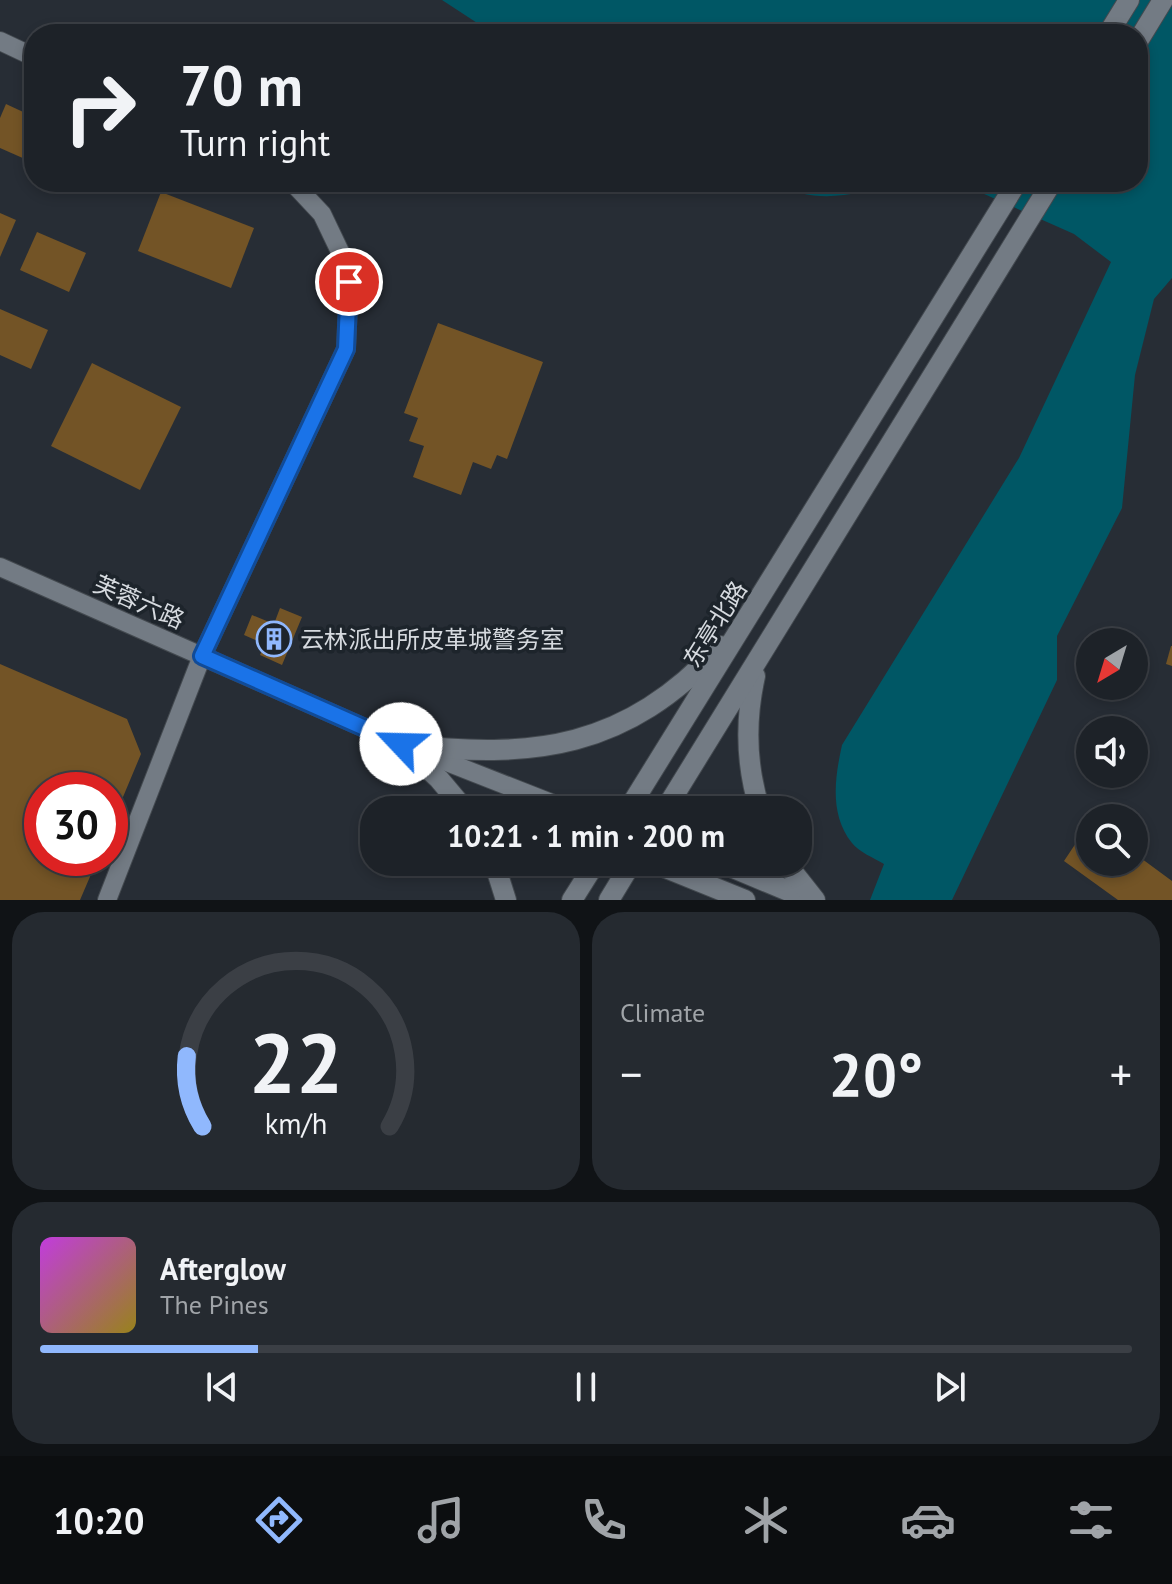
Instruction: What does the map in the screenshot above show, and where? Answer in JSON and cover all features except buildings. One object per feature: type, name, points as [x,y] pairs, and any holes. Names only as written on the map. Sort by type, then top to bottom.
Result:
[{"type":"main road","points":[[1114,24],[1129,0]]},
{"type":"main road","points":[[1148,25],[1163,0]]},
{"type":"main road","name":"东亭北路","points":[[637,796],[757,607],[1011,192]]},
{"type":"main road","points":[[674,796],[1046,192]]},
{"type":"main road","points":[[401,744],[462,751],[514,752],[598,735],[663,700],[698,671],[757,607]]},
{"type":"main road","points":[[757,796],[749,758],[748,726],[758,662]]},
{"type":"main road","points":[[401,744],[453,796]]},
{"type":"main road","points":[[498,876],[506,900]]},
{"type":"main road","points":[[572,900],[587,876]]},
{"type":"main road","points":[[609,900],[624,876]]},
{"type":"main road","points":[[686,876],[745,900]]},
{"type":"main road","points":[[754,876],[813,900]]},
{"type":"main road","points":[[795,876],[813,900]]},
{"type":"street","points":[[0,41],[24,52]]},
{"type":"street","points":[[107,900],[202,656],[346,349],[349,282],[344,260],[322,214],[301,192]]},
{"type":"street","name":"芙蓉六路","points":[[0,567],[401,744],[533,796]]},
{"type":"water","points":[[442,0],[1172,0],[1172,278],[1154,299],[1135,375],[1122,508],[1057,636],[1057,680],[952,900],[870,900],[884,864],[855,846],[840,820],[836,782],[842,745],[1019,458],[1111,262],[1074,234],[980,192],[1148,192],[1148,24],[479,24]]},
{"type":"water","points":[[798,192],[861,192],[835,196]]},
{"type":"place","name":"云林派出所皮革城警务室","points":[[274,639]]},
{"type":"route","points":[[349,282],[346,349],[202,656],[401,744]]}]
